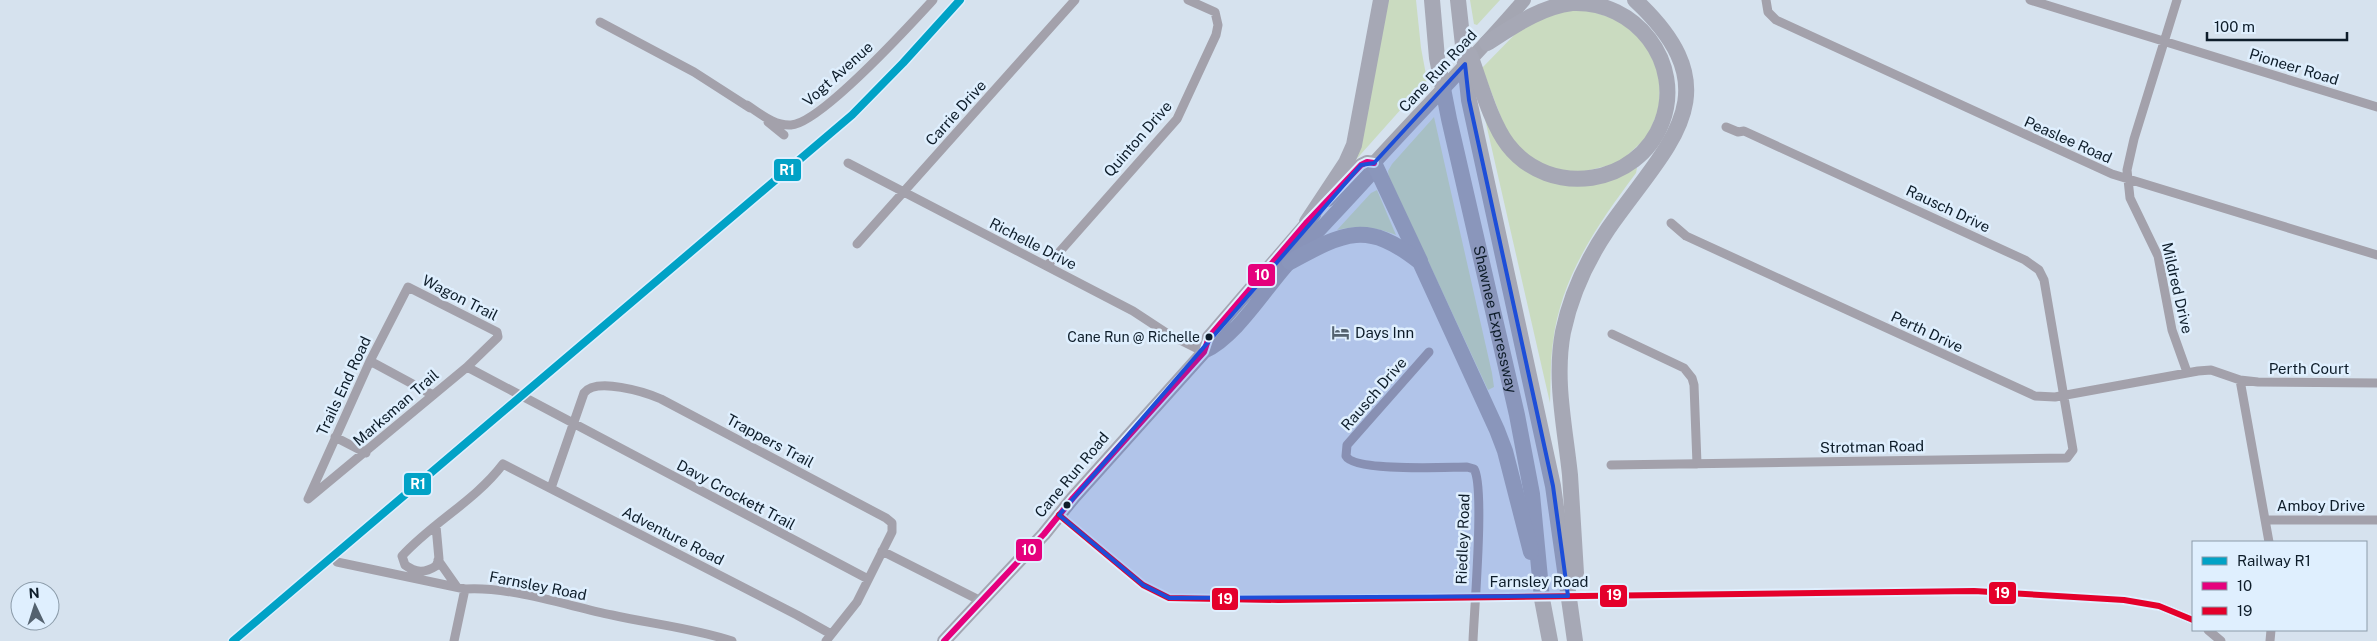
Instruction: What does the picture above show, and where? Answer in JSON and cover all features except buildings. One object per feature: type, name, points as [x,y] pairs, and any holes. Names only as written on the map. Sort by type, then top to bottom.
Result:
[{"type":"highway","points":[[1307,222],[1346,164],[1354,145],[1382,0]]},
{"type":"highway","name":"Shawnee Expressway","points":[[1432,0],[1437,58],[1449,119],[1517,415],[1532,494],[1542,599],[1549,633]]},
{"type":"highway","name":"Shawnee Expressway","points":[[1458,0],[1469,100],[1547,455],[1574,633]]},
{"type":"highway","name":"Cane Run Road","points":[[944,641],[1204,352],[1216,346],[1234,327],[1290,262],[1373,172],[1374,163],[1463,66],[1487,43],[1524,0]]},
{"type":"highway","points":[[1567,587],[1576,573],[1570,474],[1560,397],[1559,366],[1563,333],[1570,306],[1589,260],[1608,229],[1660,160],[1678,129],[1685,106],[1686,83],[1676,49],[1659,23],[1635,0]]},
{"type":"highway","points":[[1462,32],[1498,129],[1514,153],[1551,176],[1574,180],[1597,178],[1626,166],[1651,143],[1663,121],[1668,83],[1658,50],[1639,26],[1612,9],[1586,3],[1558,5],[1530,16],[1487,43]]},
{"type":"highway","name":"Cane Run Road","points":[[1204,352],[1209,337],[1307,222],[1360,165],[1367,162],[1374,163]]},
{"type":"highway","points":[[1374,163],[1497,430],[1505,451],[1528,546],[1539,566]]},
{"type":"highway","points":[[1290,262],[1328,241],[1350,235],[1364,234],[1381,237],[1400,246],[1420,262]]},
{"type":"street","name":"Vogt Avenue","points":[[600,22],[694,72],[775,123],[790,125],[806,121],[820,112],[880,55],[933,0]]},
{"type":"street","name":"Carrie Drive","points":[[857,244],[1075,0]]},
{"type":"street","name":"Quinton Drive","points":[[1047,266],[1167,131],[1185,106],[1216,35],[1218,25],[1215,12],[1188,0]]},
{"type":"street","name":"Pioneer Road","points":[[2030,0],[2377,107]]},
{"type":"street","name":"Mildred Drive","points":[[2177,0],[2130,154],[2127,170],[2130,198],[2158,256],[2172,330],[2187,372]]},
{"type":"street","name":"Peaslee Road","points":[[1766,4],[1776,20],[2112,174],[2377,255]]},
{"type":"street","name":"Vogt Avenue","points":[[747,105],[784,135]]},
{"type":"street","name":"Rausch Drive","points":[[1726,127],[1738,132],[1744,131],[2033,264],[2039,270],[2044,280],[2065,395]]},
{"type":"street","name":"Richelle Drive","points":[[848,163],[1133,311],[1168,334],[1204,352]]},
{"type":"street","name":"Perth Drive","points":[[1671,224],[1686,236],[2041,398],[2187,372]]},
{"type":"street","name":"Wagon Trail","points":[[408,287],[437,300],[499,335]]},
{"type":"street","name":"Trails End Road","points":[[308,499],[334,437],[408,287]]},
{"type":"street","points":[[1612,334],[1677,364],[1689,373],[1694,385],[1697,464]]},
{"type":"street","name":"Marksman Trail","points":[[308,499],[468,367],[493,344],[499,335]]},
{"type":"street","name":"Rausch Drive","points":[[1429,352],[1348,445],[1346,456],[1353,463],[1388,467],[1467,467],[1474,469]]},
{"type":"street","points":[[370,361],[433,395]]},
{"type":"street","name":"Davy Crockett Trail","points":[[468,367],[868,579]]},
{"type":"street","points":[[2187,372],[2211,370],[2240,380],[2269,541]]},
{"type":"street","name":"Perth Court","points":[[2240,380],[2377,383]]},
{"type":"street","name":"Trappers Trail","points":[[574,424],[586,390],[591,387],[630,389],[661,399],[886,518],[893,526],[882,551]]},
{"type":"street","name":"Strotman Road","points":[[1611,465],[2068,458],[2074,446],[2065,395]]},
{"type":"street","points":[[551,488],[574,424]]},
{"type":"street","points":[[334,437],[366,452]]},
{"type":"street","name":"Adventure Road","points":[[436,526],[489,482],[503,464],[797,615],[828,638],[857,602],[868,579]]},
{"type":"street","name":"Riedley Road","points":[[1473,641],[1478,479],[1474,469]]},
{"type":"street","name":"Farnsley Road","points":[[1059,515],[1143,585],[1168,598],[1268,600],[1974,590],[2124,600],[2159,606],[2192,620]]},
{"type":"street","name":"Amboy Drive","points":[[2266,520],[2377,520]]},
{"type":"street","points":[[436,526],[438,560],[436,566],[419,572],[410,569],[402,560],[402,556],[414,543],[436,526]]},
{"type":"street","points":[[868,579],[882,551],[981,601]]},
{"type":"street","points":[[438,560],[461,588],[454,641]]},
{"type":"street","name":"Farnsley Road","points":[[337,562],[461,588],[486,589],[517,594],[696,630],[732,641]]},
{"type":"street","points":[[2209,631],[2221,641]]},
{"type":"highlighted area","points":[[1465,64],[1469,100],[1553,486],[1568,596],[1169,598],[1143,585],[1059,515],[1361,165],[1374,163]]},
{"type":"green space","points":[[1386,0],[1416,0],[1421,48],[1427,80],[1353,163]]},
{"type":"green space","points":[[1470,0],[1500,0],[1477,25],[1474,24]]},
{"type":"green space","points":[[1584,9],[1618,20],[1646,44],[1660,77],[1659,109],[1647,137],[1619,163],[1573,174],[1541,166],[1509,138],[1482,68],[1521,28],[1548,14]]},
{"type":"green space","points":[[1434,117],[1492,373],[1494,387],[1488,390],[1389,177],[1388,171],[1392,164]]},
{"type":"green space","points":[[1485,119],[1537,176],[1637,168],[1636,173],[1595,231],[1583,252],[1564,295],[1557,318],[1553,342],[1550,403]]},
{"type":"green space","points":[[1377,190],[1396,235],[1367,228],[1337,230],[1371,193]]},
{"type":"rail line","name":"R1","points":[[233,641],[852,115],[903,63],[960,0]]},
{"type":"transit line","name":"10","points":[[944,641],[1044,534],[1073,498],[1204,352],[1209,337],[1307,222],[1361,165],[1367,162],[1374,163]]},
{"type":"transit line","name":"19","points":[[1059,515],[1143,585],[1169,598],[1278,600],[1974,591],[2124,600],[2159,606],[2192,620]]},
{"type":"place","name":"Days Inn","points":[[1341,333]]},
{"type":"place","name":"Cane Run @ Richelle","points":[[1209,337]]}]
